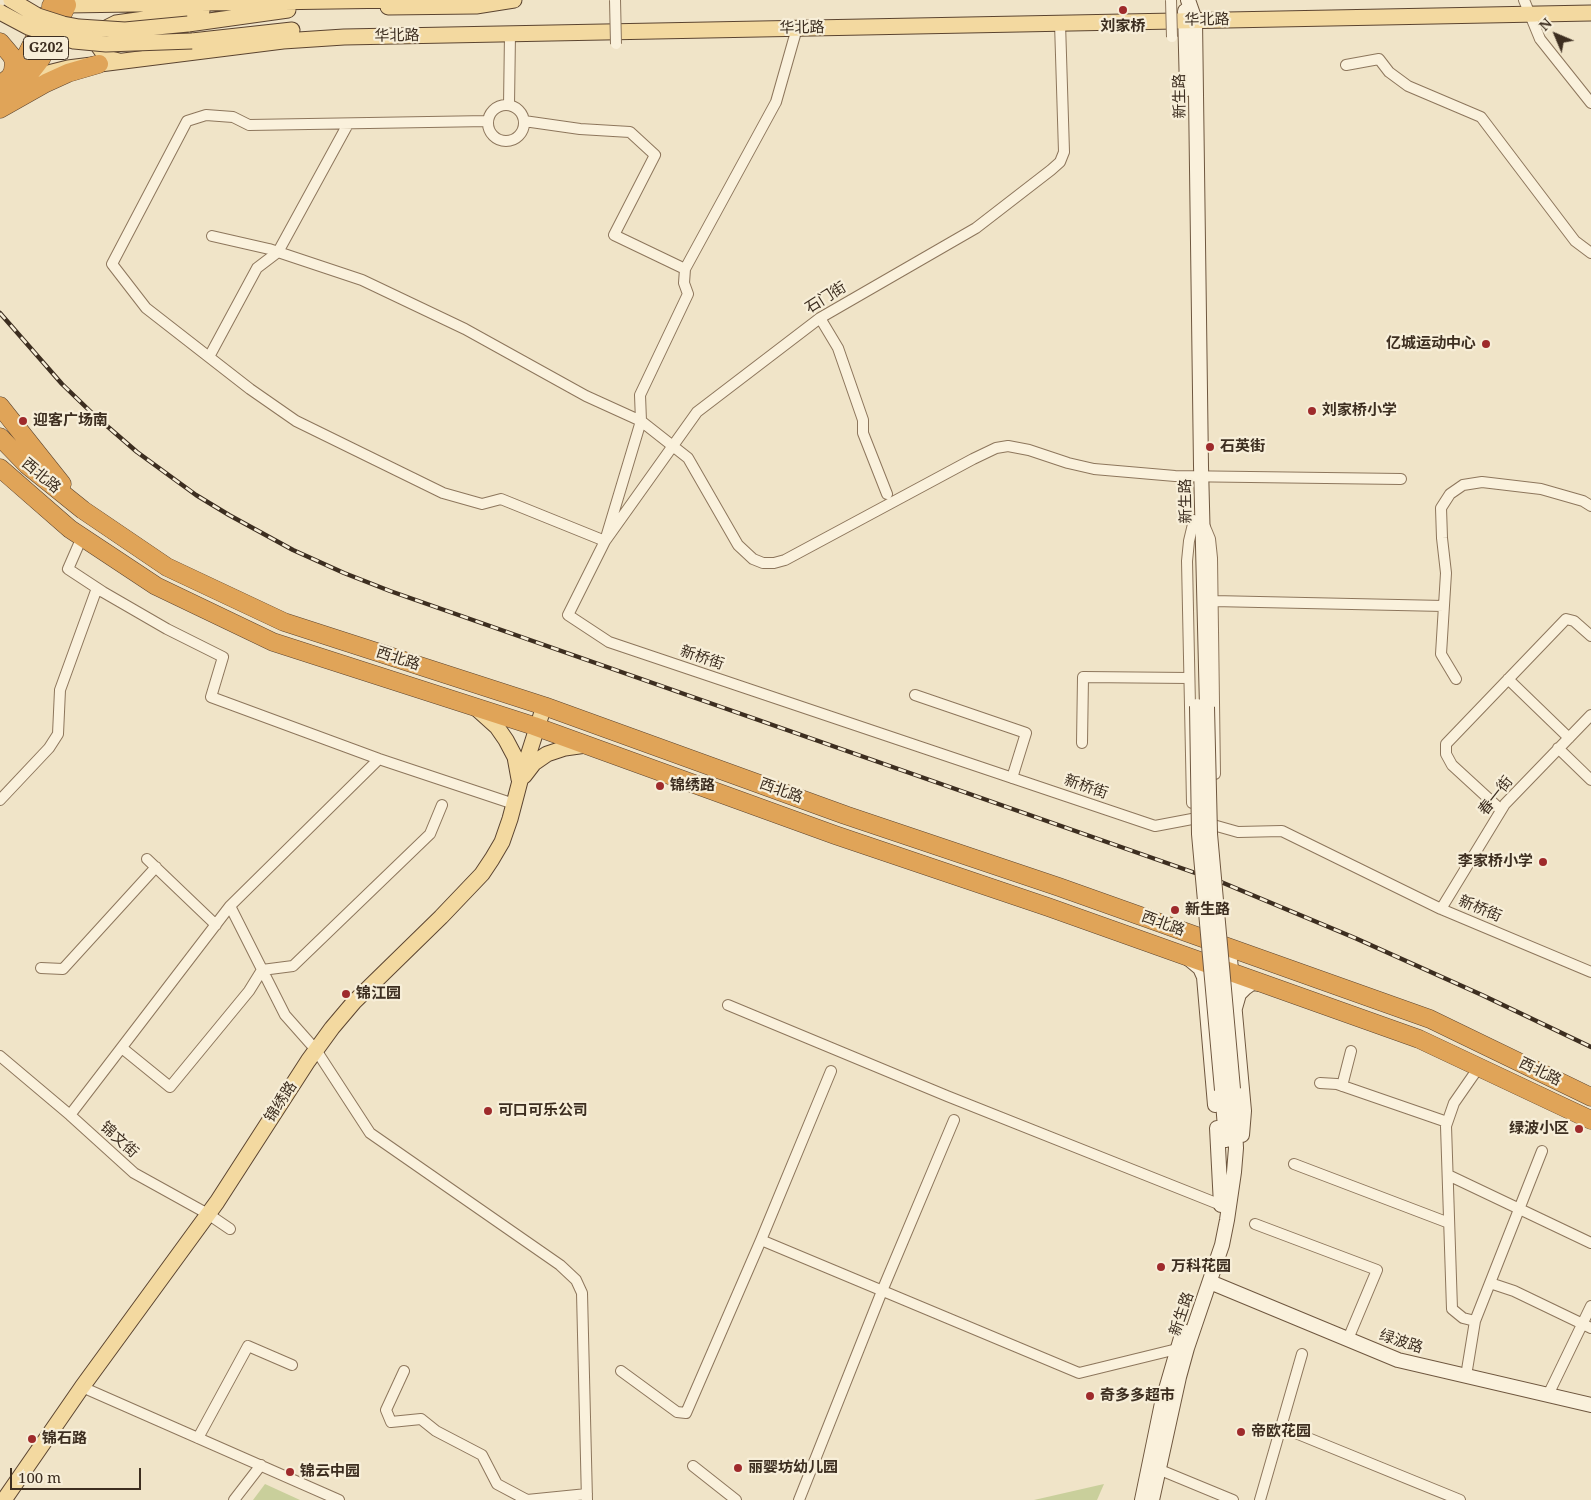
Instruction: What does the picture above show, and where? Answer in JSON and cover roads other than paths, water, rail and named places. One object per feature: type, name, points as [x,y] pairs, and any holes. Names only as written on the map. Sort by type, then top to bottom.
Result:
[{"type":"highway","name":"G202","points":[[7,74],[31,47],[57,2]]},
{"type":"highway","name":"G202","points":[[7,74],[27,77],[41,59],[57,2]]},
{"type":"highway","name":"G202","points":[[0,44],[11,55],[0,96]]},
{"type":"highway","points":[[0,109],[46,83],[68,73],[99,64]]},
{"type":"highway","points":[[0,406],[83,510]]},
{"type":"highway","name":"西北路","points":[[0,437],[27,465],[83,510],[167,567],[284,622],[544,706],[836,812],[1059,887],[1263,984],[1419,1039],[1591,1120]]},
{"type":"highway","name":"西北路","points":[[0,468],[70,529],[156,586],[273,642],[537,727],[835,835],[1186,956],[1219,964],[1266,961],[1430,1019],[1591,1097]]},
{"type":"main road","points":[[11,0],[38,16],[63,24],[125,30],[188,24],[281,11],[344,7],[476,6],[514,0]]},
{"type":"main road","points":[[57,2],[401,0]]},
{"type":"main road","name":"新生路","points":[[1184,0],[1190,20]]},
{"type":"main road","name":"新生路","points":[[1142,1500],[1155,1468],[1181,1370],[1210,1282],[1227,1220],[1236,1148],[1227,1090],[1199,834],[1202,706],[1190,20],[1188,0]]},
{"type":"main road","points":[[121,62],[107,58],[99,47],[103,32],[116,23],[272,2]]},
{"type":"main road","name":"华北路","points":[[7,74],[48,73],[99,64],[292,40],[344,37],[1190,20],[1526,7],[1591,13]]},
{"type":"main road","name":"华北路","points":[[0,12],[28,28],[74,42],[106,44],[192,41],[282,31],[343,27],[485,26],[548,33]]},
{"type":"main road","name":"锦绣路","points":[[4,1500],[82,1387],[208,1214],[332,1028],[354,1002],[482,874],[502,842],[544,706]]},
{"type":"main road","points":[[475,707],[497,727],[506,740],[515,757],[520,780]]},
{"type":"main road","points":[[520,780],[534,763],[547,754],[565,748],[586,745]]},
{"type":"main road","points":[[1219,964],[1234,1011],[1244,1111],[1241,1148],[1234,1172]]},
{"type":"main road","points":[[1219,964],[1219,1147],[1221,1205]]},
{"type":"main road","points":[[1234,1011],[1240,994],[1245,988],[1252,983],[1263,984]]},
{"type":"main road","name":"新生路","points":[[1152,1500],[1162,1403],[1177,1349],[1213,1242],[1221,1205],[1226,1149],[1227,1090]]},
{"type":"main road","name":"绿波路","points":[[1210,1282],[1398,1360],[1591,1406]]},
{"type":"street","points":[[615,0],[616,44]]},
{"type":"street","points":[[1171,0],[1172,38]]},
{"type":"street","points":[[1526,7],[1540,40],[1591,103]]},
{"type":"street","name":"石门街","points":[[568,615],[605,541],[697,412],[820,318],[976,228],[1060,162],[1064,152],[1060,23]]},
{"type":"street","points":[[488,121],[248,125],[234,117],[206,116],[187,121],[112,264],[146,308],[296,421],[443,493],[482,504],[501,499],[605,541],[641,421],[640,395],[688,294],[684,283],[685,270],[776,102],[797,28]]},
{"type":"street","points":[[510,34],[510,105]]},
{"type":"street","points":[[1346,65],[1379,60],[1389,72],[1408,86],[1480,117],[1575,241],[1591,253]]},
{"type":"street","points":[[510,105],[520,111],[524,127],[517,137],[506,141],[495,137],[491,133],[488,121],[493,110],[510,105]]},
{"type":"street","points":[[524,122],[580,129],[630,132],[655,155],[614,235],[685,270]]},
{"type":"street","points":[[209,357],[257,268],[278,252],[348,124]]},
{"type":"street","points":[[212,236],[278,252],[362,280],[465,329],[586,396],[641,421],[688,458],[738,545],[753,559],[763,563],[785,560],[973,458],[996,448],[1008,446],[1018,447],[1094,469],[1175,476],[1401,479]]},
{"type":"street","points":[[820,318],[838,348],[863,420],[863,433],[887,494]]},
{"type":"street","points":[[1456,679],[1442,654],[1446,573],[1441,508],[1450,494],[1463,485],[1482,482],[1541,489],[1584,501],[1591,506]]},
{"type":"street","points":[[1198,520],[1210,539],[1211,548],[1216,827]]},
{"type":"street","points":[[1192,819],[1187,561],[1189,541],[1198,520]]},
{"type":"street","points":[[82,537],[68,569],[96,588],[167,629],[223,657],[211,697],[379,758],[514,804]]},
{"type":"street","points":[[0,800],[50,748],[58,734],[60,690],[96,588]]},
{"type":"street","points":[[1213,601],[1444,606]]},
{"type":"street","name":"新桥街","points":[[568,615],[609,642],[1155,826],[1192,819],[1238,832],[1282,831],[1441,909],[1591,972]]},
{"type":"street","points":[[1501,810],[1452,765],[1446,754],[1446,744],[1566,619],[1574,621],[1591,636]]},
{"type":"street","points":[[1082,743],[1083,677],[1189,678]]},
{"type":"street","points":[[1508,680],[1569,738]]},
{"type":"street","points":[[915,695],[1026,733],[1012,778]]},
{"type":"street","name":"春一街","points":[[1441,909],[1505,804],[1591,715]]},
{"type":"street","points":[[1558,748],[1591,780]]},
{"type":"street","points":[[70,1115],[230,906],[379,758]]},
{"type":"street","points":[[262,970],[293,966],[430,834],[442,805]]},
{"type":"street","points":[[1198,847],[1199,895],[1219,964]]},
{"type":"street","points":[[147,859],[216,925]]},
{"type":"street","points":[[41,968],[62,969],[156,867]]},
{"type":"street","points":[[230,906],[285,1015],[316,1050],[370,1133],[560,1265],[576,1280],[582,1293],[587,1497],[527,1500],[497,1484],[482,1455],[436,1432],[421,1419],[391,1422],[386,1410],[404,1371]]},
{"type":"street","points":[[122,1048],[170,1087],[250,991],[262,970]]},
{"type":"street","points":[[728,1005],[947,1096],[1221,1205]]},
{"type":"street","points":[[1342,1086],[1351,1051]]},
{"type":"street","name":"锦文街","points":[[0,1056],[70,1115],[134,1173],[208,1214],[230,1229]]},
{"type":"street","points":[[1476,1321],[1463,1318],[1452,1309],[1446,1126],[1454,1103],[1479,1067]]},
{"type":"street","points":[[621,1371],[677,1412],[686,1413],[761,1240],[831,1070]]},
{"type":"street","points":[[1320,1083],[1342,1086],[1447,1122]]},
{"type":"street","points":[[799,1500],[882,1291],[954,1120]]},
{"type":"street","points":[[1466,1376],[1476,1321],[1542,1151]]},
{"type":"street","points":[[1294,1164],[1449,1223]]},
{"type":"street","points":[[1448,1175],[1591,1243]]},
{"type":"street","points":[[1255,1224],[1377,1270],[1348,1339]]},
{"type":"street","points":[[761,1240],[1078,1373],[1177,1349]]},
{"type":"street","points":[[1490,1282],[1514,1291],[1587,1326]]},
{"type":"street","points":[[1548,1396],[1587,1326],[1591,1306]]},
{"type":"street","points":[[198,1438],[248,1346],[292,1365]]},
{"type":"street","points":[[1260,1500],[1302,1354]]},
{"type":"street","points":[[82,1387],[339,1500]]},
{"type":"street","points":[[1281,1427],[1460,1500]]},
{"type":"street","points":[[234,1500],[261,1465]]},
{"type":"street","points":[[693,1466],[736,1500]]},
{"type":"street","points":[[1155,1468],[1233,1500]]},
{"type":"railway","points":[[0,313],[62,384],[137,452],[196,495],[293,550],[390,591],[1221,882],[1355,938],[1482,995],[1591,1047]]},
{"type":"place","name":"刘家桥","points":[[1123,10]]},
{"type":"place","name":"亿城运动中心","points":[[1486,344]]},
{"type":"place","name":"刘家桥小学","points":[[1312,411]]},
{"type":"place","name":"迎客广场南","points":[[23,421]]},
{"type":"place","name":"石英街","points":[[1210,447]]},
{"type":"place","name":"锦绣路","points":[[660,786]]},
{"type":"place","name":"李家桥小学","points":[[1543,862]]},
{"type":"place","name":"新生路","points":[[1175,910]]},
{"type":"place","name":"锦江园","points":[[346,994]]},
{"type":"place","name":"可口可乐公司","points":[[488,1111]]},
{"type":"place","name":"绿波小区","points":[[1579,1129]]},
{"type":"place","name":"万科花园","points":[[1161,1267]]},
{"type":"place","name":"奇多多超市","points":[[1090,1396]]},
{"type":"place","name":"帝欧花园","points":[[1241,1432]]},
{"type":"place","name":"锦石路","points":[[32,1439]]},
{"type":"place","name":"丽婴坊幼儿园","points":[[738,1468]]},
{"type":"place","name":"锦云中园","points":[[290,1472]]}]
